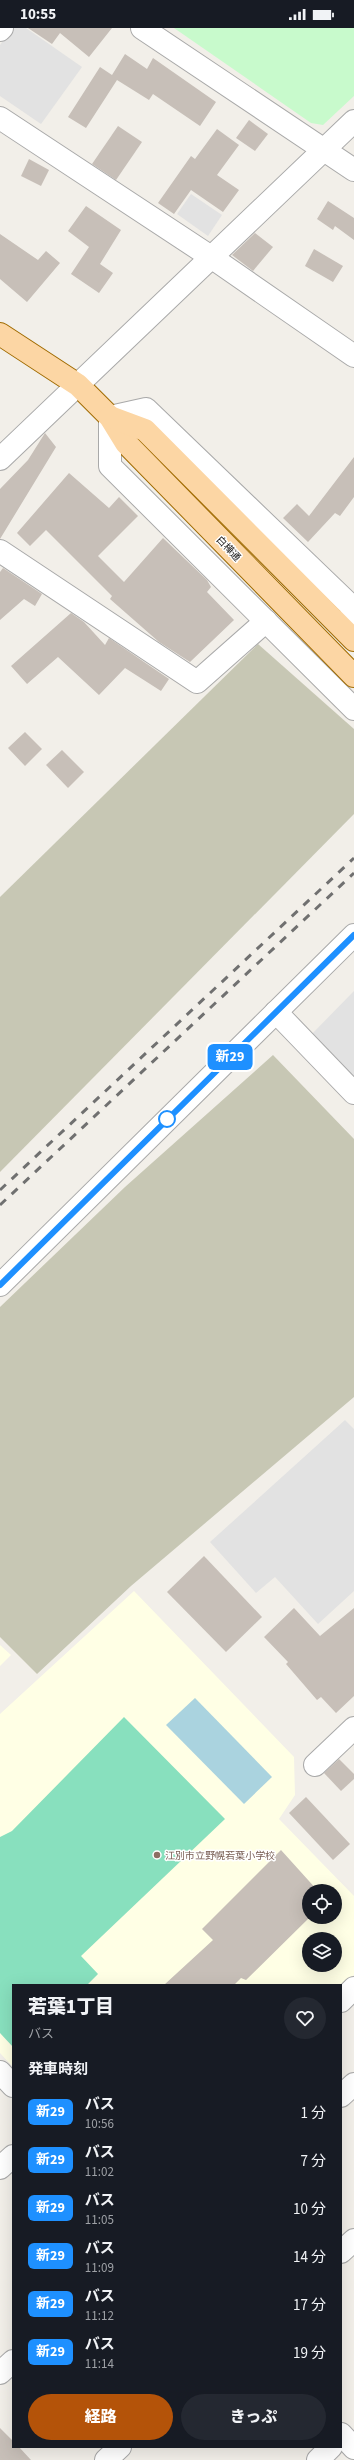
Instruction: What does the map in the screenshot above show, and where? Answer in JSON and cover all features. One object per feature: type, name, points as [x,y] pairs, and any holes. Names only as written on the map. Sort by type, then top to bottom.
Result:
[{"type":"main road","name":"白樺通","points":[[0,334],[78,385],[110,417],[126,443],[354,676]]},
{"type":"main road","name":"白樺通","points":[[110,417],[145,430],[354,640]]},
{"type":"street","points":[[142,28],[354,170]]},
{"type":"street","points":[[0,118],[211,257],[354,356]]},
{"type":"street","points":[[0,459],[354,121]]},
{"type":"street","points":[[354,620],[350,605],[146,409],[110,417],[110,466],[354,709]]},
{"type":"street","points":[[0,552],[197,682],[266,621]]},
{"type":"street","points":[[3,1277],[354,935]]},
{"type":"street","points":[[276,1012],[354,1093]]},
{"type":"street","points":[[315,1765],[354,1728]]},
{"type":"street","points":[[342,2000],[354,1988]]},
{"type":"street","points":[[0,2072],[12,2085]]},
{"type":"street","points":[[342,2095],[354,2084]]},
{"type":"street","points":[[0,2168],[12,2157]]},
{"type":"street","points":[[342,2251],[354,2240]]},
{"type":"street","points":[[0,2373],[12,2362]]},
{"type":"street","points":[[106,2460],[119,2448]]},
{"type":"street","points":[[318,2460],[332,2448]]},
{"type":"shaded area","points":[[12,28],[26,28],[82,67],[41,124],[0,96],[0,45]]},
{"type":"shaded area","points":[[191,194],[222,215],[208,236],[177,214]]},
{"type":"shaded area","points":[[258,644],[354,729],[354,814],[0,1172],[0,897]]},
{"type":"shaded area","points":[[354,991],[354,1080],[310,1036]]},
{"type":"shaded area","points":[[273,1055],[354,1139],[354,1397],[131,1586],[37,1674],[0,1637],[0,1307],[125,1187]]},
{"type":"shaded area","points":[[345,1420],[354,1429],[354,1591],[318,1624],[275,1577],[256,1593],[210,1542]]},
{"type":"shaded area","name":"江別市立野幌若葉小学校","points":[[134,1591],[294,1757],[295,1795],[279,1819],[354,1896],[354,1975],[342,1986],[342,1984],[12,1984],[12,2066],[0,2053],[0,1714]]},
{"type":"shaded area","points":[[0,1645],[11,1655],[0,1666]]},
{"type":"green space","points":[[174,28],[354,28],[354,96],[323,125],[311,123]]},
{"type":"green space","points":[[124,1717],[225,1819],[81,1956],[98,1974],[88,1984],[12,1984],[12,2046],[0,2033],[0,1837],[12,1831]]},
{"type":"water","points":[[195,1698],[272,1777],[244,1804],[166,1725]]},
{"type":"building","points":[[28,28],[112,28],[89,57],[60,33],[52,44]]},
{"type":"building","points":[[125,54],[147,69],[153,58],[216,102],[200,126],[153,94],[149,100],[117,80],[86,128],[68,117],[100,67],[112,75]]},
{"type":"building","points":[[249,120],[268,134],[255,151],[236,138]]},
{"type":"building","points":[[118,126],[142,142],[116,180],[92,164]]},
{"type":"building","points":[[217,129],[239,145],[217,175],[239,190],[223,212],[191,190],[174,214],[158,203],[191,156],[195,159]]},
{"type":"building","points":[[29,159],[49,170],[41,186],[21,176]]},
{"type":"building","points":[[328,201],[354,218],[354,240],[335,226],[333,230],[317,219]]},
{"type":"building","points":[[86,206],[121,230],[100,264],[113,273],[99,293],[71,274],[89,247],[68,231]]},
{"type":"building","points":[[255,233],[273,247],[253,271],[232,255]]},
{"type":"building","points":[[0,234],[38,260],[46,251],[60,263],[27,302],[0,279]]},
{"type":"building","points":[[314,249],[343,266],[333,282],[305,266]]},
{"type":"building","points":[[45,433],[56,447],[0,539],[0,489],[28,460]]},
{"type":"building","points":[[354,457],[354,497],[340,516],[335,513],[308,542],[283,518],[297,504],[309,516]]},
{"type":"building","points":[[69,473],[109,508],[119,497],[138,516],[98,556],[124,582],[163,538],[207,580],[211,587],[207,592],[234,620],[190,662],[159,642],[110,599],[112,596],[46,530],[30,546],[17,533]]},
{"type":"building","points":[[3,568],[42,594],[35,606],[24,599],[0,620],[0,572]]},
{"type":"building","points":[[71,613],[84,622],[105,645],[109,638],[169,679],[161,691],[125,668],[99,695],[58,657],[27,684],[11,666]]},
{"type":"building","points":[[25,732],[42,749],[25,766],[8,748]]},
{"type":"building","points":[[62,750],[84,772],[68,788],[46,765]]},
{"type":"building","points":[[204,1556],[262,1617],[226,1652],[167,1592]]},
{"type":"building","points":[[294,1608],[320,1636],[354,1608],[354,1696],[336,1713],[321,1697],[317,1700],[286,1664],[288,1662],[264,1637]]},
{"type":"building","points":[[339,1759],[354,1774],[354,1779],[341,1791],[324,1773]]},
{"type":"building","points":[[306,1797],[350,1844],[333,1860],[289,1813]]},
{"type":"building","points":[[281,1850],[312,1884],[302,1884],[303,1924],[246,1980],[241,1978],[235,1984],[165,1984],[213,1940],[202,1929]]},
{"type":"building","points":[[0,2428],[12,2440],[12,2448],[20,2448],[31,2460],[0,2460]]},
{"type":"railway","points":[[0,1190],[354,858]]},
{"type":"railway","points":[[0,1205],[354,873]]},
{"type":"bus line","name":"新29","points":[[0,1285],[354,935]]},
{"type":"place","name":"江別市立野幌若葉小学校","points":[[157,1855]]}]
